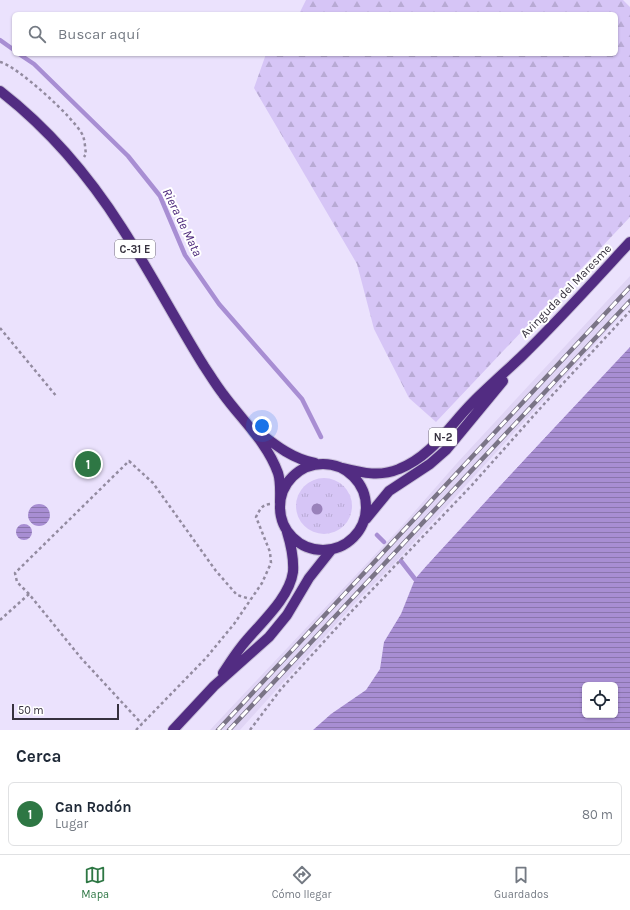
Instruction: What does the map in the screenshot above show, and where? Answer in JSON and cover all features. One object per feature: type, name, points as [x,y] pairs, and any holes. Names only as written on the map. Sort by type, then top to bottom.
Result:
[{"type":"main road","name":"C-31 E","points":[[0,91],[27,112],[79,168],[122,228],[189,342],[223,394],[248,424],[268,454],[278,473],[280,503]]},
{"type":"main road","name":"Avinguda del Maresme","points":[[343,468],[367,474],[380,475],[400,469],[414,462],[436,443],[471,404],[521,357],[630,242]]},
{"type":"main road","name":"Avinguda del Maresme","points":[[364,521],[389,492],[430,464],[446,450],[479,412],[521,357]]},
{"type":"main road","name":"C-31 E","points":[[248,424],[276,446],[292,456],[303,461],[317,464]]},
{"type":"main road","name":"N-2","points":[[214,686],[241,647],[277,604],[293,573],[293,552],[287,530],[281,517],[280,503],[285,486],[296,473],[305,467],[326,463],[343,468],[353,475],[361,485],[366,496],[367,509],[364,521],[352,540],[332,550],[319,550],[306,547],[295,540],[287,530]]},
{"type":"main road","name":"N-2","points":[[173,730],[214,686],[269,637],[287,615],[309,578],[332,550]]},
{"type":"path","points":[[0,62],[6,63],[29,81],[64,112],[83,135],[86,154],[79,168]]},
{"type":"path","points":[[250,730],[281,689],[350,613],[472,485],[544,403],[630,311]]},
{"type":"path","points":[[0,328],[57,397]]},
{"type":"path","points":[[142,724],[85,663],[29,594],[17,582],[15,573],[130,461],[153,483],[216,571],[238,595],[250,599]]},
{"type":"path","points":[[136,730],[206,658],[234,624],[262,583],[271,563],[270,552],[266,537],[256,517],[260,508],[264,505],[280,503]]},
{"type":"path","points":[[0,620],[29,594]]},
{"type":"shaded area","points":[[630,276],[630,306],[394,564],[358,600],[240,730],[210,730],[401,527],[457,463]]},
{"type":"shaded area","points":[[630,347],[630,730],[313,730],[331,714],[366,690],[380,669],[384,642],[401,614],[415,579],[448,541]]},
{"type":"shaded area","points":[[39,504],[47,507],[50,515],[47,523],[39,526],[31,523],[28,515],[31,507]]},
{"type":"shaded area","points":[[21,524],[27,524],[32,529],[30,538],[27,540],[21,540],[16,535],[16,529]]},
{"type":"green space","points":[[306,0],[623,0],[630,7],[630,217],[436,422],[409,398],[374,329],[357,264],[254,88],[265,56],[618,56],[618,12],[300,12]]},
{"type":"green space","points":[[324,478],[335,480],[344,486],[350,495],[352,506],[350,517],[344,526],[335,532],[324,534],[313,532],[304,526],[298,517],[296,506],[298,495],[304,486],[313,480]]},
{"type":"pier","points":[[630,345],[428,564],[426,564],[609,365]]},
{"type":"waterway","name":"Riera de Mata","points":[[0,40],[12,49]]},
{"type":"waterway","name":"Riera de Mata","points":[[22,56],[34,64],[128,156],[160,196],[185,255],[219,304],[302,399],[321,437]]},
{"type":"waterway","name":"Riera de Mata","points":[[377,535],[384,542]]},
{"type":"waterway","name":"Riera de Mata","points":[[401,561],[415,579]]},
{"type":"railway","points":[[218,730],[630,287]]},
{"type":"railway","points":[[229,730],[630,301]]},
{"type":"place","name":"Can Rodón","points":[[88,464]]}]
